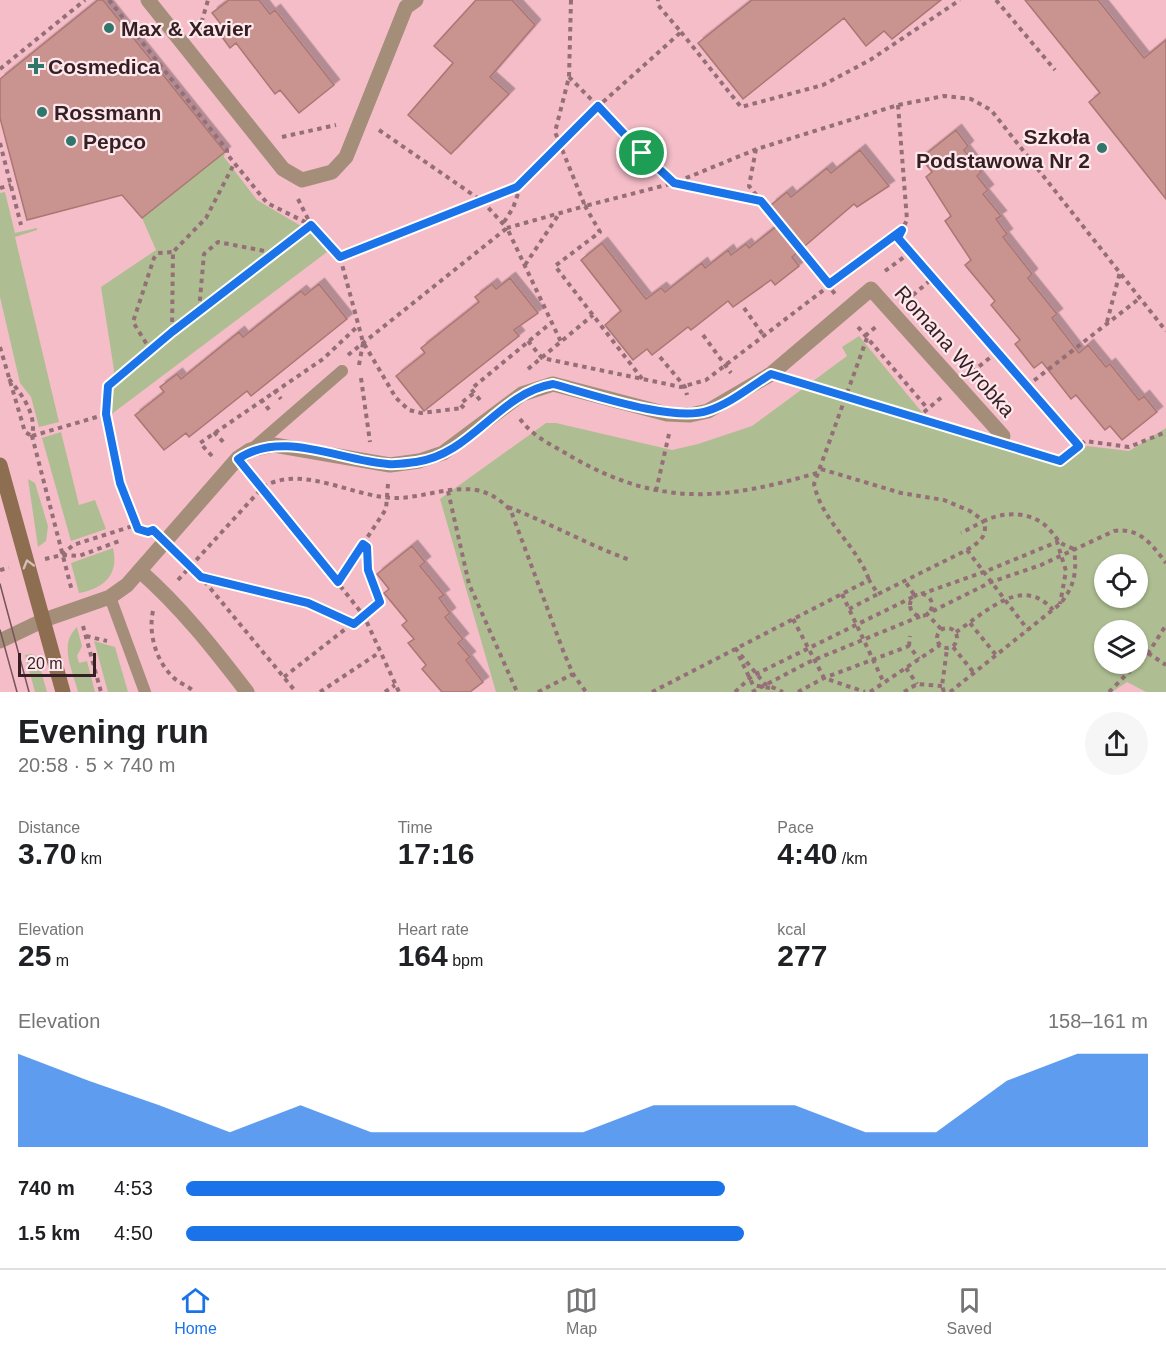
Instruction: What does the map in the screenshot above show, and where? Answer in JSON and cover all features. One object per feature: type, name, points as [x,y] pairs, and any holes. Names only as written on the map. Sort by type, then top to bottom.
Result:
[{"type":"main road","points":[[0,465],[63,692]]},
{"type":"street","points":[[148,0],[283,169],[302,180],[332,172],[346,157],[406,8],[416,0]]},
{"type":"street","name":"Romana Wyrobka","points":[[239,453],[274,445],[390,465],[419,461],[443,453],[532,389],[553,384],[667,414],[690,415],[708,411],[771,374],[871,289],[1004,440]]},
{"type":"street","points":[[0,641],[44,620],[110,597],[127,585],[239,453]]},
{"type":"street","points":[[140,571],[165,593],[206,638],[247,692]]},
{"type":"lane","points":[[239,453],[342,371]]},
{"type":"lane","points":[[110,597],[145,692]]},
{"type":"path","points":[[0,69],[85,0]]},
{"type":"path","points":[[109,0],[227,150],[234,164],[267,203],[311,225]]},
{"type":"path","points":[[198,34],[208,0]]},
{"type":"path","points":[[571,0],[569,77],[555,132],[585,206],[600,232],[555,267],[643,380]]},
{"type":"path","points":[[658,0],[658,5],[741,107],[823,86],[870,60],[960,0]]},
{"type":"path","points":[[996,0],[1055,70]]},
{"type":"path","points":[[603,102],[681,32]]},
{"type":"path","points":[[569,77],[674,183],[761,201]]},
{"type":"path","points":[[344,358],[507,228],[674,183],[756,149],[898,105],[944,96],[971,99],[991,110],[1166,331]]},
{"type":"path","points":[[898,105],[907,220],[898,238],[1079,446]]},
{"type":"path","points":[[340,257],[502,195],[521,183],[598,106]]},
{"type":"path","points":[[282,137],[362,119],[482,201],[504,222],[561,342]]},
{"type":"path","points":[[0,143],[21,225]]},
{"type":"path","points":[[756,149],[749,186],[829,284]]},
{"type":"path","points":[[150,351],[133,322],[154,258],[158,253],[173,252],[206,218],[234,164]]},
{"type":"path","points":[[302,180],[298,200],[311,225],[340,257],[363,342],[396,398],[410,410],[421,413],[463,408]]},
{"type":"path","points":[[504,222],[513,208],[521,183]]},
{"type":"path","points":[[0,188],[11,185]]},
{"type":"path","points":[[525,265],[559,214]]},
{"type":"path","points":[[296,692],[201,577],[153,530],[148,532],[136,525],[120,483],[106,414],[108,386],[172,332],[311,225]]},
{"type":"path","points":[[528,341],[542,358],[686,389],[706,380],[902,230]]},
{"type":"path","points":[[199,311],[204,254],[218,242],[276,253]]},
{"type":"path","points":[[172,332],[173,252]]},
{"type":"path","points":[[885,271],[911,252]]},
{"type":"path","points":[[1107,323],[1120,272]]},
{"type":"path","points":[[1027,386],[1140,298]]},
{"type":"path","points":[[744,308],[764,336]]},
{"type":"path","points":[[525,372],[593,315]]},
{"type":"path","points":[[476,408],[483,403],[471,389],[552,322]]},
{"type":"path","points":[[239,453],[217,461],[200,443],[323,358],[358,326]]},
{"type":"path","points":[[857,327],[928,409]]},
{"type":"path","points":[[703,335],[745,391]]},
{"type":"path","points":[[867,338],[845,396],[821,471],[814,484],[817,496],[834,526],[865,567],[869,580],[878,594]]},
{"type":"path","points":[[360,442],[371,444],[359,365],[363,342]]},
{"type":"path","points":[[0,347],[25,432],[32,436],[106,414]]},
{"type":"path","points":[[660,357],[686,389]]},
{"type":"path","points":[[771,374],[984,438]]},
{"type":"path","points":[[9,379],[26,400],[34,428],[32,436],[72,592]]},
{"type":"path","points":[[274,390],[292,412]]},
{"type":"path","points":[[468,414],[460,404],[474,393]]},
{"type":"path","points":[[509,404],[526,428],[547,442],[607,475],[656,491],[675,495],[733,494],[766,488],[821,471],[901,493],[944,500],[970,510],[984,521],[985,534],[981,541],[849,609]]},
{"type":"path","points":[[214,432],[239,453],[364,616],[399,692]]},
{"type":"path","points":[[1004,440],[1060,461],[1085,441],[1129,447],[1166,432]]},
{"type":"path","points":[[656,491],[666,450]]},
{"type":"path","points":[[194,692],[173,678],[154,647],[150,628],[152,612],[156,603],[263,487],[274,481],[302,480],[397,498],[467,489],[488,493],[507,507],[546,521],[592,547],[630,560]]},
{"type":"path","points":[[448,491],[469,584],[517,692]]},
{"type":"path","points":[[338,582],[386,509],[386,496]]},
{"type":"path","points":[[507,507],[573,674],[586,692]]},
{"type":"path","points":[[961,534],[984,521],[1005,514],[1026,517],[1050,529],[1062,555],[1065,587],[1060,604]]},
{"type":"path","points":[[62,555],[73,545],[136,525]]},
{"type":"path","points":[[752,692],[814,660],[927,614],[992,582],[1124,529],[1138,533],[1147,540],[1166,563]]},
{"type":"path","points":[[62,555],[79,556],[122,540]]},
{"type":"path","points":[[735,692],[755,674],[915,596],[984,572],[1056,542],[1074,549]]},
{"type":"path","points":[[284,677],[380,602],[368,570],[367,547],[363,544]]},
{"type":"path","points":[[950,692],[1060,604],[1071,591],[1076,575],[1074,549]]},
{"type":"path","points":[[967,550],[1028,630]]},
{"type":"path","points":[[201,577],[308,603],[354,624]]},
{"type":"path","points":[[652,692],[869,580]]},
{"type":"path","points":[[905,581],[915,596]]},
{"type":"path","points":[[842,594],[884,682]]},
{"type":"path","points":[[921,594],[931,602],[931,609],[927,614]]},
{"type":"path","points":[[956,632],[1017,594],[1030,594],[1044,600],[1053,610]]},
{"type":"path","points":[[915,596],[911,608],[921,616]]},
{"type":"path","points":[[927,614],[941,629]]},
{"type":"path","points":[[793,619],[824,678],[865,692]]},
{"type":"path","points":[[82,622],[101,692]]},
{"type":"path","points":[[970,623],[996,655]]},
{"type":"path","points":[[1166,625],[1148,653],[1166,665]]},
{"type":"path","points":[[940,645],[937,634],[941,629],[947,627],[956,632]]},
{"type":"path","points":[[940,645],[947,648],[953,646],[957,641],[956,632]]},
{"type":"path","points":[[910,636],[909,646],[919,659]]},
{"type":"path","points":[[870,692],[940,645]]},
{"type":"path","points":[[798,692],[824,678],[909,646]]},
{"type":"path","points":[[953,646],[974,673]]},
{"type":"path","points":[[735,648],[753,685],[783,692]]},
{"type":"path","points":[[944,692],[942,686],[947,648]]},
{"type":"path","points":[[320,692],[380,652]]},
{"type":"path","points":[[739,655],[765,684],[774,689]]},
{"type":"path","points":[[906,668],[916,684]]},
{"type":"path","points":[[538,692],[573,674]]},
{"type":"path","points":[[1109,692],[1127,674]]},
{"type":"path","points":[[904,692],[916,684],[942,686]]},
{"type":"path","points":[[385,692],[395,685]]},
{"type":"green space","points":[[225,152],[224,157],[257,200],[311,232],[327,252],[109,416],[114,370],[101,287],[156,250],[142,218]]},
{"type":"green space","points":[[5,192],[15,233],[37,228],[37,230],[15,237],[59,422],[39,427],[31,397],[20,383],[0,297],[0,193]]},
{"type":"green space","points":[[859,336],[925,416],[1071,460],[1087,446],[1129,451],[1166,428],[1166,692],[1146,692],[1127,682],[1112,692],[496,692],[440,499],[546,423],[556,423],[672,450],[752,426],[847,356],[842,347]]},
{"type":"green space","points":[[61,432],[79,505],[95,500],[106,529],[71,541],[42,438]]},
{"type":"green space","points":[[28,479],[35,483],[48,526],[46,541],[38,547]]},
{"type":"green space","points":[[113,548],[114,565],[108,578],[96,588],[79,593],[71,563]]},
{"type":"green space","points":[[77,627],[82,646],[77,656],[79,663],[87,661],[95,692],[78,692],[70,667],[68,642]]},
{"type":"green space","points":[[94,641],[115,647],[128,692],[108,692]]},
{"type":"green space","points":[[32,654],[37,657],[47,692],[35,692],[25,655]]},
{"type":"building","points":[[98,0],[103,0],[225,152],[142,218],[122,195],[27,220],[0,118],[0,79]]},
{"type":"building","points":[[229,0],[259,0],[270,14],[275,10],[334,85],[299,113],[280,90],[275,94],[236,43],[230,48],[219,33],[224,28],[212,13]]},
{"type":"building","points":[[476,0],[512,0],[535,25],[490,77],[509,94],[451,154],[408,115],[453,63],[434,46]]},
{"type":"building","points":[[752,0],[941,0],[892,39],[884,31],[866,46],[844,18],[743,99],[698,43]]},
{"type":"building","points":[[1025,0],[1098,0],[1144,58],[1166,40],[1166,199],[1089,102],[1100,93]]},
{"type":"building","points":[[956,130],[968,146],[964,150],[981,172],[977,176],[988,190],[983,194],[1001,216],[996,219],[1007,234],[1003,237],[1032,274],[1028,278],[1057,314],[1052,318],[1079,353],[1088,345],[1106,367],[1110,364],[1139,400],[1144,396],[1157,412],[1122,440],[1110,426],[1105,430],[1076,395],[1071,399],[1042,362],[1034,368],[1015,344],[1020,340],[991,305],[995,301],[965,265],[971,260],[945,221],[951,216],[926,177],[932,172],[921,158]]},
{"type":"building","points":[[860,150],[889,186],[857,207],[854,204],[792,257],[799,266],[775,285],[771,280],[733,307],[728,301],[691,330],[688,327],[652,355],[647,349],[633,360],[605,325],[621,311],[581,260],[602,243],[646,299],[661,288],[665,292],[702,263],[705,268],[728,250],[731,255],[746,244],[749,248],[783,221],[771,205],[787,192],[791,197],[827,168],[831,173]]},
{"type":"building","points":[[510,278],[538,313],[514,330],[519,336],[424,411],[396,376],[425,353],[421,348],[479,302],[475,297],[492,284],[496,289]]},
{"type":"building","points":[[319,284],[347,319],[251,396],[247,391],[189,437],[186,433],[164,450],[135,415],[164,392],[160,387],[177,374],[181,379],[239,332],[243,337],[301,291],[305,295]]},
{"type":"building","points":[[412,546],[425,562],[420,566],[444,595],[439,598],[450,613],[445,617],[463,639],[458,643],[470,657],[466,660],[483,682],[470,692],[442,692],[422,669],[426,665],[408,643],[414,639],[402,625],[407,621],[384,593],[389,589],[377,574]]},
{"type":"tram line","points":[[0,584],[29,692]]},
{"type":"tram line","points":[[0,630],[17,692]]},
{"type":"place","name":"Max & Xavier","points":[[109,28]]},
{"type":"place","name":"Cosmedica","points":[[36,66]]},
{"type":"place","name":"Rossmann","points":[[42,112]]},
{"type":"place","name":"Pepco","points":[[71,141]]},
{"type":"place","name":"Szkoła Podstawowa Nr 2","points":[[1102,148]]},
{"type":"route","points":[[598,106],[642,153],[674,183],[761,201],[829,284],[902,230],[898,238],[1079,446],[1060,461],[771,374],[725,404],[690,415],[667,414],[553,384],[541,386],[522,394],[443,453],[419,461],[390,465],[274,445],[250,450],[238,459],[338,582],[363,544],[367,547],[368,570],[380,602],[354,624],[308,603],[201,577],[153,530],[148,532],[138,529],[120,483],[106,414],[108,386],[172,332],[311,225],[340,257],[502,195],[517,187],[528,177],[598,106]]}]
